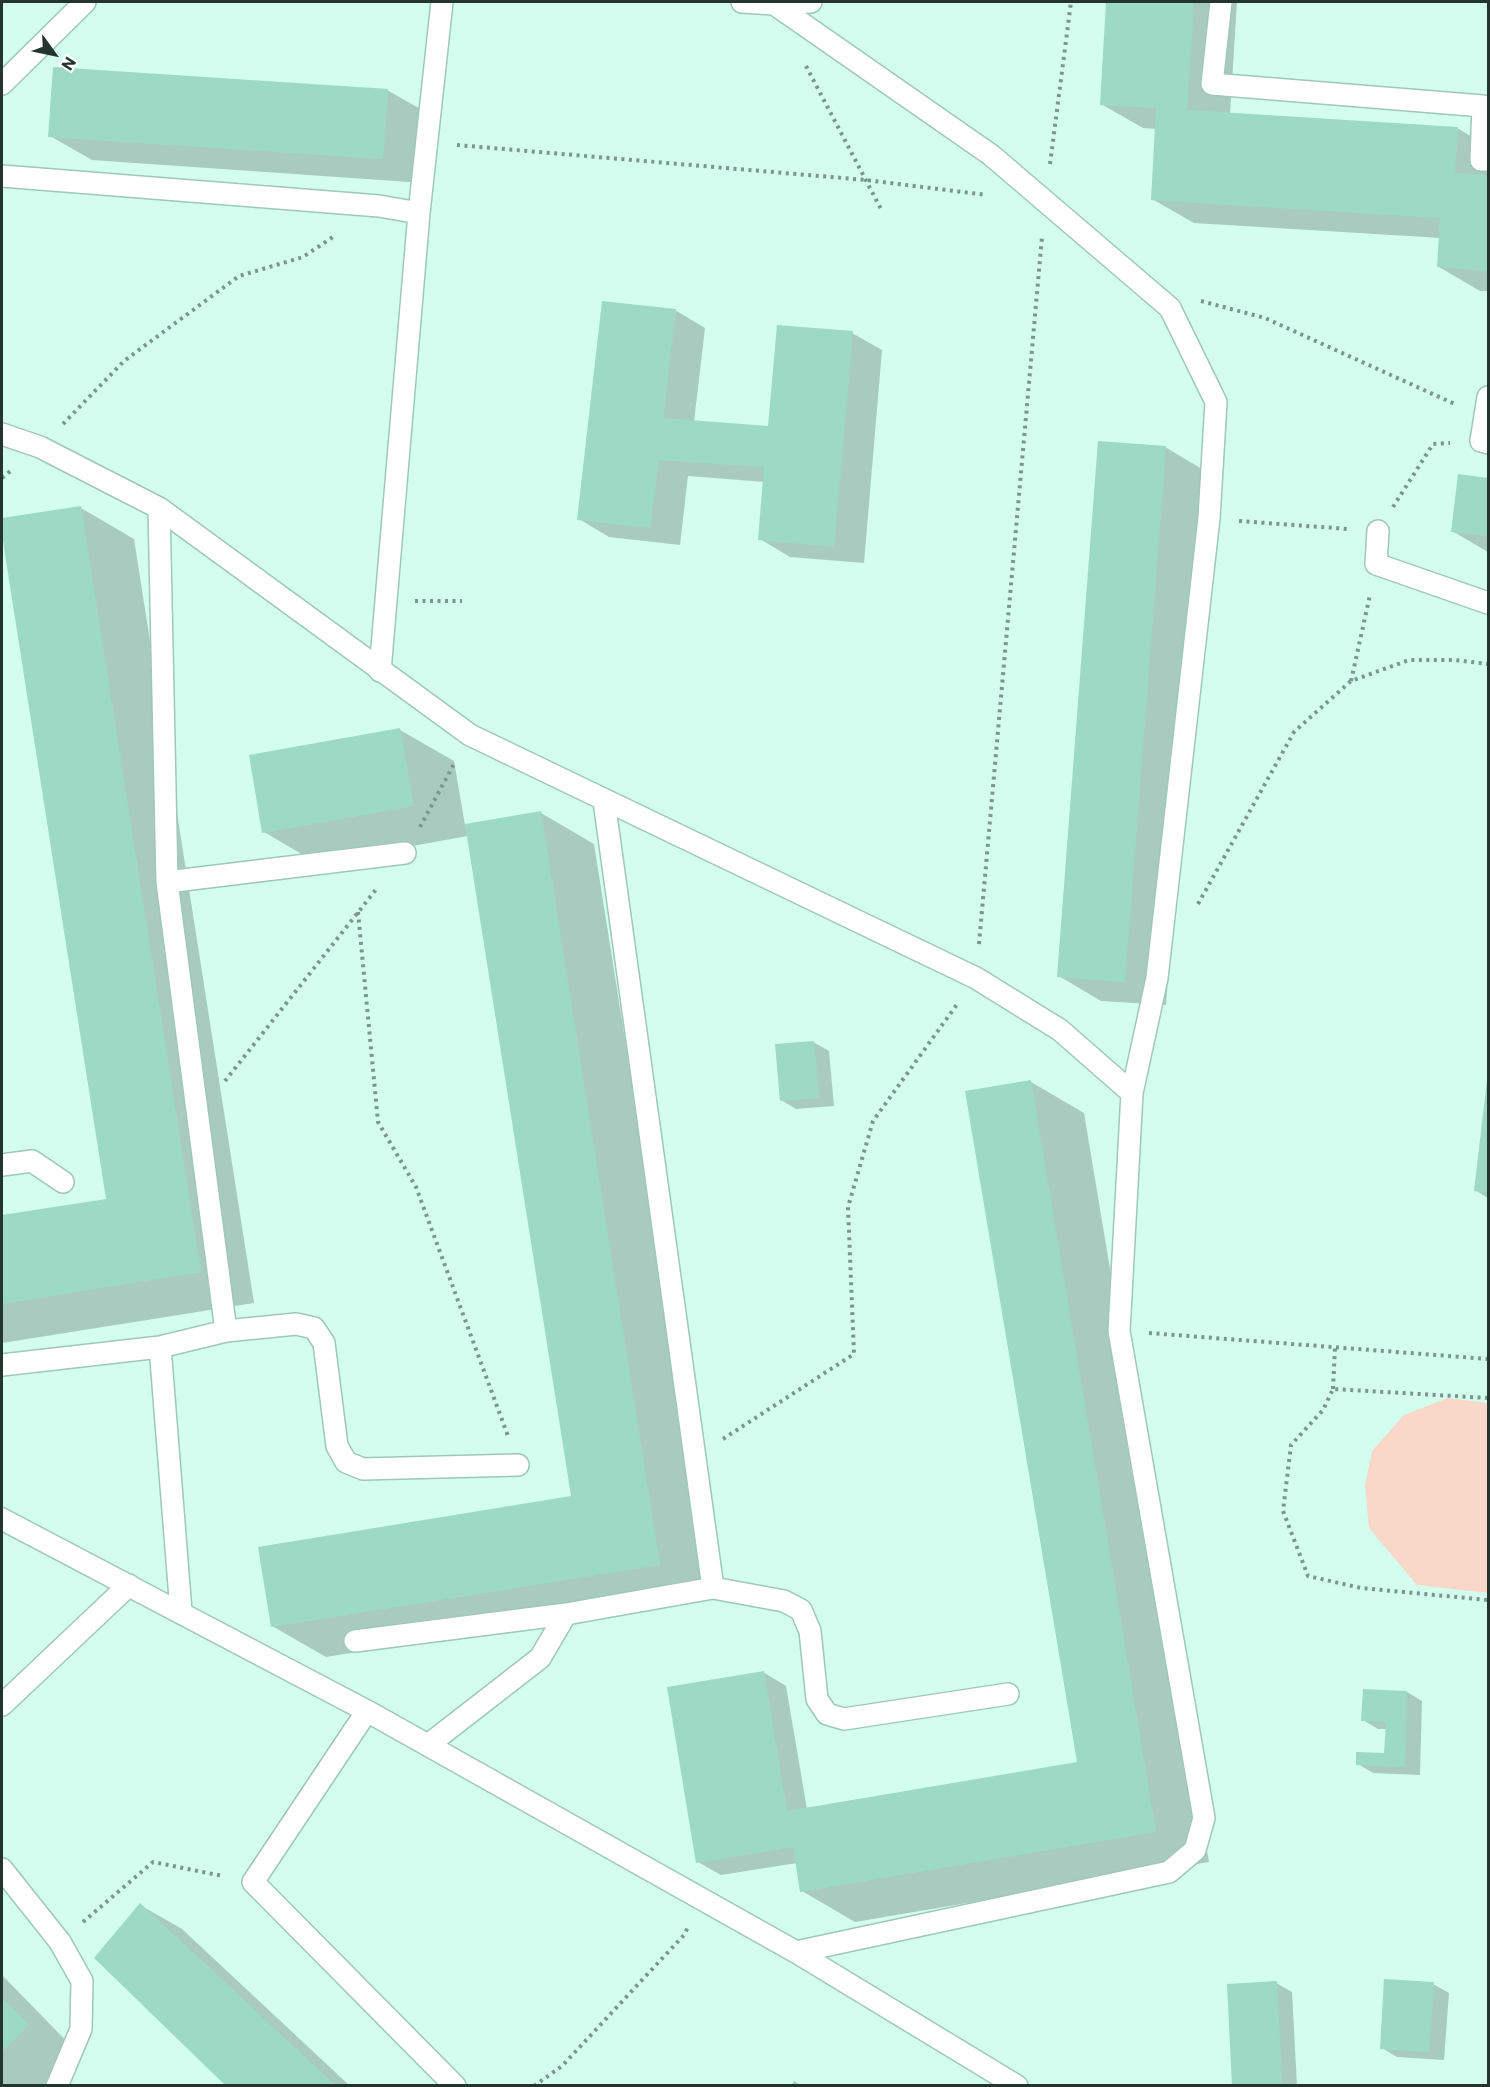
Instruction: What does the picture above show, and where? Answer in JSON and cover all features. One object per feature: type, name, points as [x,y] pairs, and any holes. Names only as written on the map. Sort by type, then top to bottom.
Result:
[{"type":"lane","points":[[2,84],[85,2]]},
{"type":"lane","points":[[380,671],[388,600],[419,213],[442,2]]},
{"type":"lane","points":[[742,2],[811,2]]},
{"type":"lane","points":[[1221,2],[1212,84],[1483,106],[1480,160],[1488,160]]},
{"type":"lane","points":[[774,3],[991,155],[1170,308],[1216,402],[1209,518],[1157,978],[1132,1093],[1119,1331],[1204,1818],[1195,1850],[1168,1872],[796,1952]]},
{"type":"lane","points":[[2,176],[379,206],[419,213]]},
{"type":"lane","points":[[1485,442],[1487,407]]},
{"type":"lane","points":[[2,434],[40,447],[159,508],[470,735],[976,978],[1060,1030],[1132,1093]]},
{"type":"lane","points":[[159,508],[166,882],[226,1331]]},
{"type":"lane","points":[[1378,531],[1376,564],[1488,603]]},
{"type":"lane","points":[[604,801],[713,1588]]},
{"type":"lane","points":[[166,882],[405,853]]},
{"type":"lane","points":[[2,1165],[32,1161],[63,1182]]},
{"type":"lane","points":[[2,1365],[160,1347],[226,1331],[296,1324],[314,1328],[324,1343],[337,1446],[346,1462],[363,1469],[518,1465]]},
{"type":"lane","points":[[160,1347],[181,1611]]},
{"type":"lane","points":[[2,1519],[181,1611],[428,1745],[796,1952],[1017,2085]]},
{"type":"lane","points":[[2,1705],[129,1585]]},
{"type":"lane","points":[[356,1641],[566,1614],[713,1588],[784,1601],[801,1610],[810,1631],[817,1699],[827,1714],[844,1719],[1008,1694]]},
{"type":"lane","points":[[428,1745],[540,1658],[566,1614]]},
{"type":"lane","points":[[367,1711],[253,1882],[455,2085]]},
{"type":"lane","points":[[2,1869],[60,1942],[82,1982],[81,2029],[57,2085]]},
{"type":"path","points":[[695,1458],[854,1354],[848,1207],[873,1121],[976,978],[1045,201],[1071,2]]},
{"type":"path","points":[[801,56],[882,211]]},
{"type":"path","points":[[426,142],[866,180],[1045,201]]},
{"type":"path","points":[[40,447],[124,361],[239,276],[303,258],[379,206]]},
{"type":"path","points":[[1198,300],[1265,318],[1487,407]]},
{"type":"path","points":[[1209,518],[1378,531],[1433,444],[1485,442]]},
{"type":"path","points":[[1351,681],[1376,564]]},
{"type":"path","points":[[388,600],[462,601]]},
{"type":"path","points":[[1197,906],[1294,732],[1351,681],[1409,660],[1455,660],[1488,664]]},
{"type":"path","points":[[198,1116],[405,853],[470,735]]},
{"type":"path","points":[[358,912],[378,1122],[416,1187],[518,1465]]},
{"type":"path","points":[[1119,1331],[1488,1359]]},
{"type":"path","points":[[1335,1347],[1333,1389],[1323,1410],[1291,1445],[1283,1511],[1308,1576],[1361,1588],[1488,1600]]},
{"type":"path","points":[[1333,1389],[1488,1398]]},
{"type":"path","points":[[60,1942],[153,1862],[253,1882]]},
{"type":"path","points":[[534,2085],[562,2066],[676,1944],[704,1900]]},
{"type":"shaded area","points":[[1448,1398],[1488,1403],[1488,1593],[1417,1585],[1369,1528],[1365,1486],[1372,1451],[1404,1415]]},
{"type":"building","points":[[1106,2],[1194,2],[1187,110],[1458,127],[1455,173],[1488,175],[1488,271],[1437,267],[1440,218],[1151,200],[1156,108],[1100,105]]},
{"type":"building","points":[[53,67],[388,89],[383,159],[48,137]]},
{"type":"building","points":[[602,301],[676,309],[663,418],[768,426],[777,325],[853,331],[834,547],[758,540],[764,467],[659,460],[650,528],[577,520]]},
{"type":"building","points":[[1098,441],[1166,446],[1125,982],[1057,977]]},
{"type":"building","points":[[1458,474],[1488,478],[1488,536],[1451,532]]},
{"type":"building","points":[[81,506],[201,1272],[2,1304],[2,1215],[106,1199],[2,535],[2,518]]},
{"type":"building","points":[[400,728],[414,806],[262,833],[249,755]]},
{"type":"building","points":[[541,811],[660,1565],[271,1627],[258,1547],[571,1496],[465,824]]},
{"type":"building","points":[[814,1041],[819,1098],[780,1101],[775,1044]]},
{"type":"building","points":[[1031,1080],[1156,1832],[800,1892],[793,1847],[696,1863],[667,1687],[764,1671],[787,1811],[1077,1762],[965,1091]]},
{"type":"building","points":[[1488,1080],[1488,1193],[1474,1191]]},
{"type":"building","points":[[1363,1689],[1407,1691],[1405,1767],[1356,1765],[1356,1752],[1384,1753],[1386,1722],[1361,1721]]},
{"type":"building","points":[[140,1903],[336,2086],[226,2086],[94,1958]]},
{"type":"building","points":[[1384,1979],[1434,1982],[1429,2052],[1380,2049]]},
{"type":"building","points":[[1277,1981],[1282,2086],[1232,2086],[1227,1984]]},
{"type":"building","points":[[2,1997],[29,2025],[2,2052]]}]
